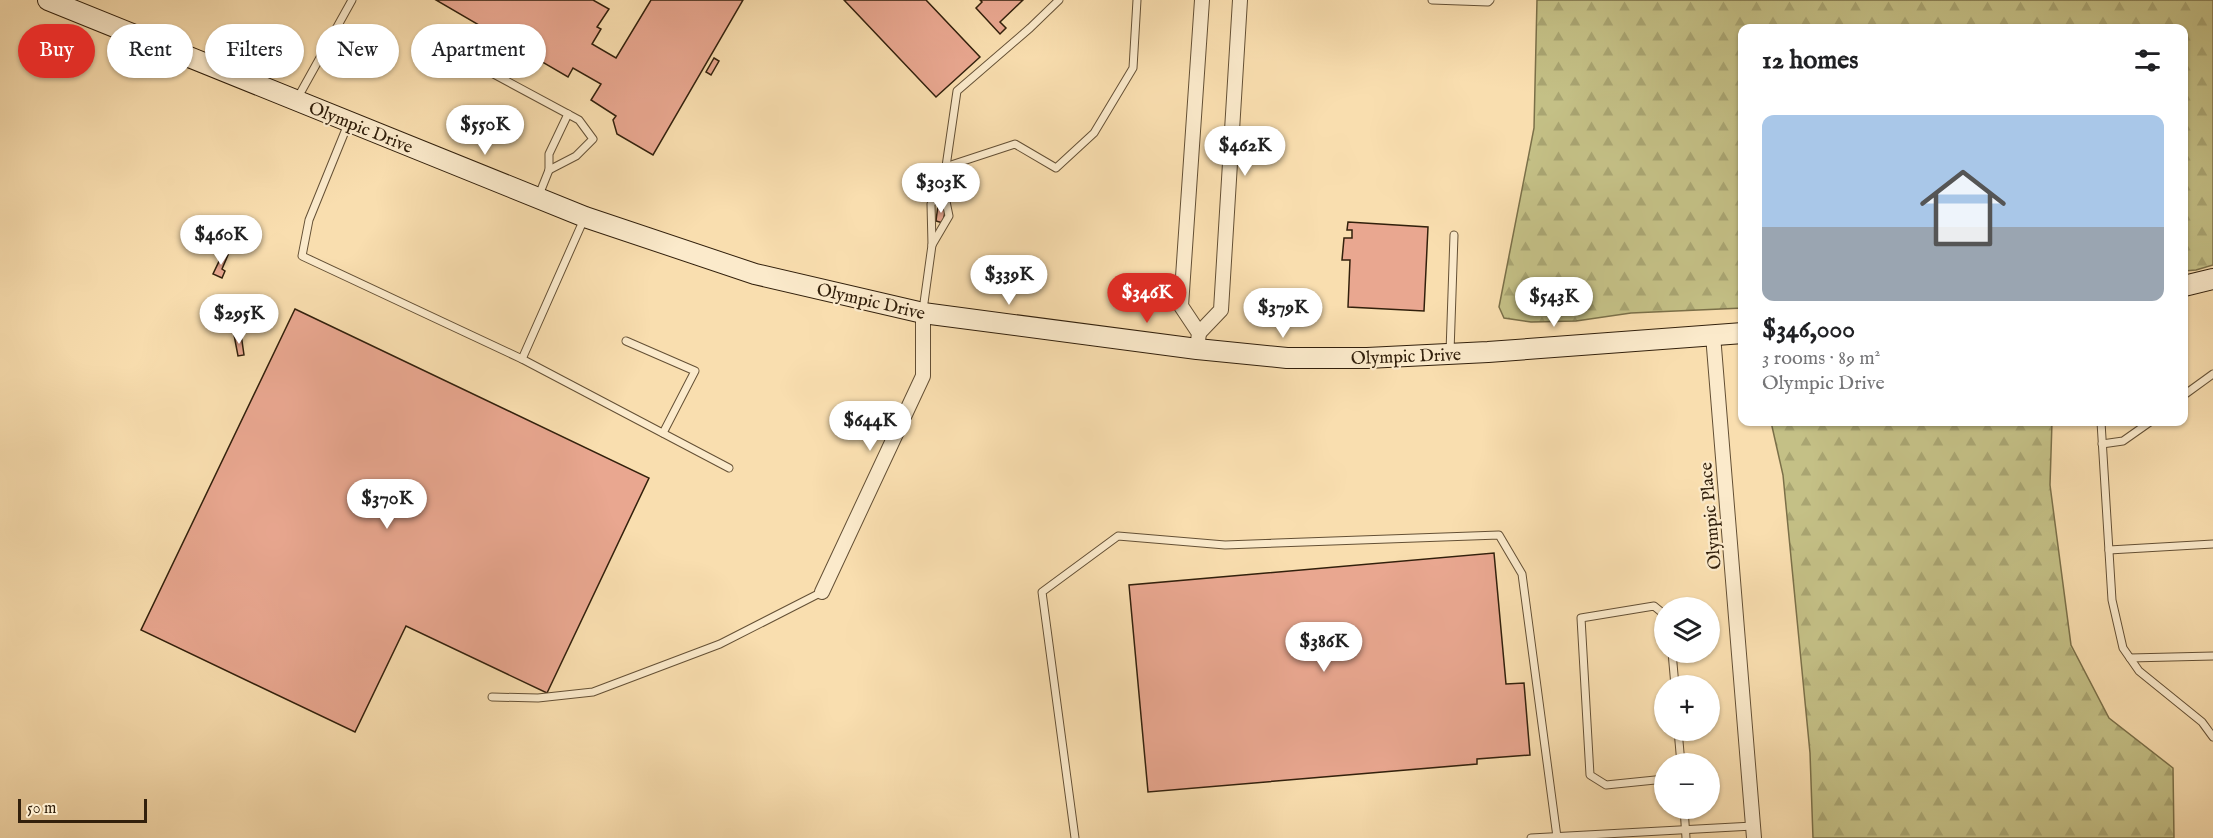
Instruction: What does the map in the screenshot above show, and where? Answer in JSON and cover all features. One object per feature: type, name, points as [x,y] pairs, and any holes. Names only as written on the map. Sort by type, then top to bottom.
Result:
[{"type":"street","name":"Olympic Drive","points":[[48,0],[585,217],[755,274],[923,313],[1198,341],[1287,358],[1367,358],[1450,354],[1738,333]]},
{"type":"street","points":[[1202,0],[1181,306],[1198,341],[1221,310],[1240,0]]},
{"type":"street","points":[[2188,285],[2213,279]]},
{"type":"street","points":[[822,592],[923,376],[923,313]]},
{"type":"street","name":"Olympic Place","points":[[1713,335],[1754,832]]},
{"type":"lane","points":[[296,101],[352,0]]},
{"type":"lane","points":[[932,245],[949,216],[943,187],[957,91],[1059,0]]},
{"type":"lane","points":[[945,167],[1015,144],[1056,168],[1094,133],[1133,68],[1137,0]]},
{"type":"lane","points":[[1432,0],[1488,2],[1490,0]]},
{"type":"lane","points":[[501,78],[579,120],[593,139],[576,156],[549,170]]},
{"type":"lane","points":[[538,198],[549,170],[549,154],[568,114]]},
{"type":"lane","points":[[349,122],[309,220],[302,256],[522,359],[729,468]]},
{"type":"lane","points":[[923,313],[932,245],[931,204],[943,187]]},
{"type":"lane","points":[[522,359],[585,217]]},
{"type":"lane","points":[[1450,354],[1454,235]]},
{"type":"lane","points":[[626,341],[695,371],[663,433]]},
{"type":"lane","points":[[2188,393],[2213,374]]},
{"type":"lane","points":[[2101,426],[2112,600],[2123,648],[2139,671],[2202,722],[2213,737]]},
{"type":"lane","points":[[2102,444],[2124,441],[2145,426]]},
{"type":"lane","points":[[1075,838],[1042,592],[1118,536],[1225,545],[1499,535],[1522,574],[1557,837]]},
{"type":"lane","points":[[2109,550],[2213,544]]},
{"type":"lane","points":[[492,696],[538,698],[593,692],[720,644],[822,592]]},
{"type":"lane","points":[[1654,606],[1581,618],[1590,775],[1606,785],[1654,780]]},
{"type":"lane","points":[[2130,658],[2213,656]]},
{"type":"lane","points":[[1685,819],[1686,834]]},
{"type":"lane","points":[[1531,838],[1754,832]]},
{"type":"green space","points":[[1537,0],[2213,0],[2213,265],[2188,271],[2188,24],[1738,24],[1738,308],[1631,313],[1576,321],[1531,322],[1504,318],[1499,307],[1534,128]]},
{"type":"green space","points":[[1772,426],[2052,426],[2050,485],[2071,645],[2109,718],[2173,768],[2174,838],[1813,838],[1810,753],[1783,475]]},
{"type":"building","points":[[436,0],[593,0],[609,9],[597,27],[601,29],[592,44],[616,58],[651,0],[743,0],[653,155],[617,134],[613,120],[616,116],[591,100],[601,84],[573,68],[568,77],[546,64],[546,24],[477,24]]},
{"type":"building","points":[[844,0],[926,0],[980,57],[936,97]]},
{"type":"building","points":[[980,0],[1023,0],[1000,22],[1006,28],[1000,34],[976,8],[982,2]]},
{"type":"building","points":[[714,58],[719,61],[711,75],[706,72]]},
{"type":"building","points":[[938,205],[946,206],[943,223],[936,221]]},
{"type":"building","points":[[1348,222],[1428,227],[1424,311],[1348,307],[1350,260],[1342,260],[1344,238],[1352,238],[1352,230],[1347,230]]},
{"type":"building","points":[[223,253],[228,255],[222,269],[225,271],[222,278],[213,274]]},
{"type":"building","points":[[295,309],[649,478],[547,693],[406,626],[355,732],[141,630]]},
{"type":"building","points":[[241,334],[244,355],[238,356],[234,335]]},
{"type":"building","points":[[1494,553],[1506,684],[1524,683],[1530,755],[1477,759],[1477,764],[1148,792],[1129,585]]}]
